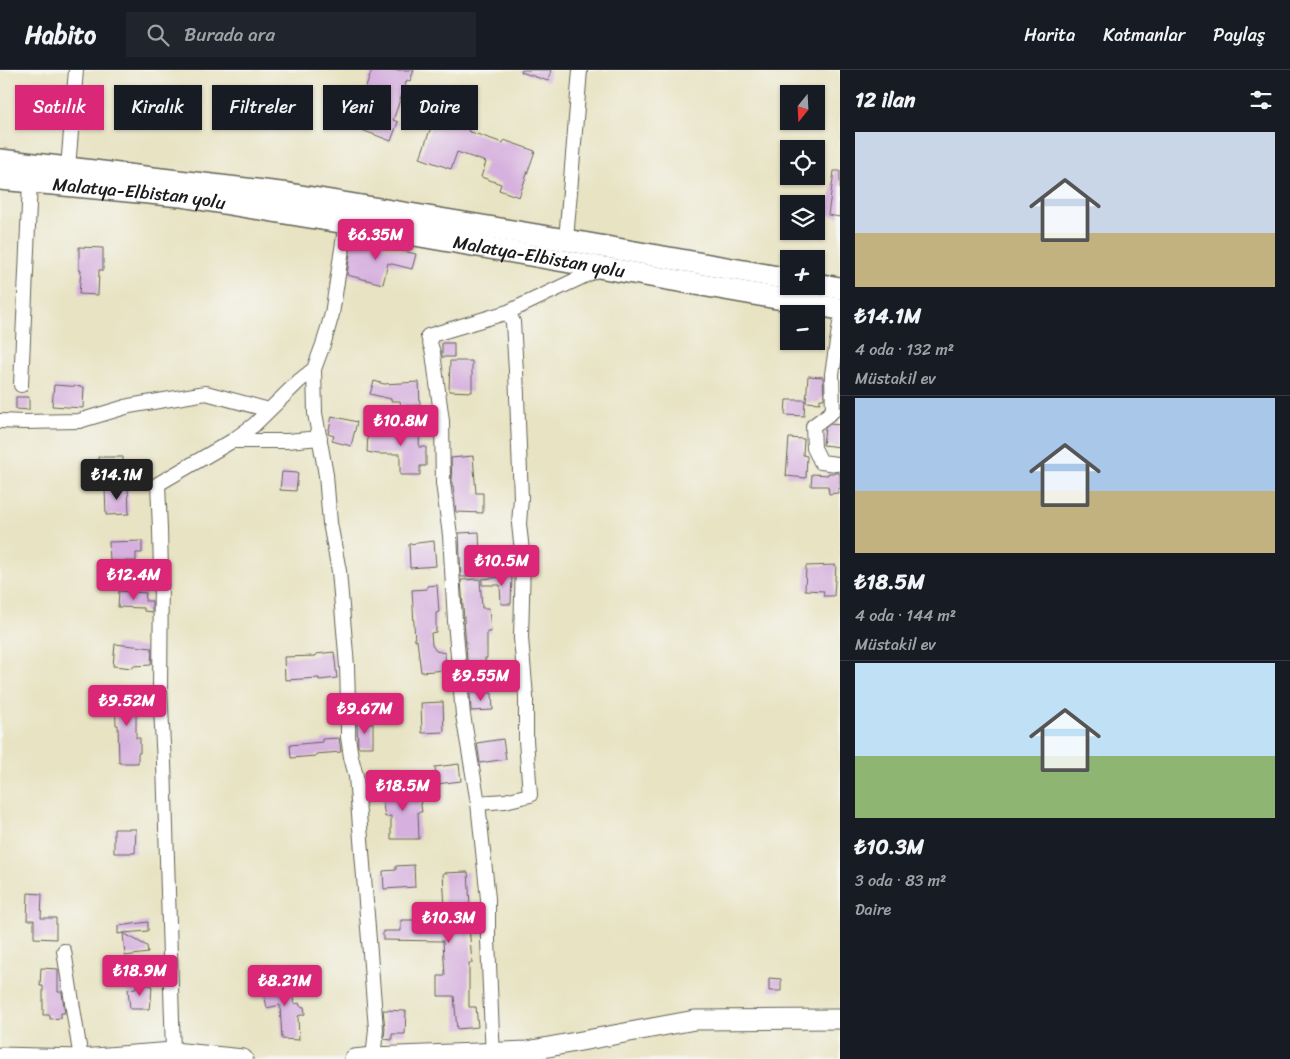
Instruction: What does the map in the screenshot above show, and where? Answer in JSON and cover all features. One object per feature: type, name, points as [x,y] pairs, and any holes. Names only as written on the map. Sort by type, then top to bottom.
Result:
[{"type":"main road","name":"Malatya-Elbistan yolu","points":[[0,160],[289,194],[780,277]]},
{"type":"main road","name":"Malatya-Elbistan yolu","points":[[0,179],[181,196],[840,309]]},
{"type":"main road","points":[[825,286],[840,288]]},
{"type":"street","points":[[68,168],[76,70]]},
{"type":"street","points":[[566,240],[580,70]]},
{"type":"street","points":[[21,385],[30,182]]},
{"type":"street","points":[[346,223],[332,314],[314,369],[315,413],[326,475],[330,523],[339,571],[344,617],[348,737],[356,776],[374,990],[376,1029],[373,1058]]},
{"type":"street","points":[[493,1055],[488,899],[478,803],[463,715],[450,535],[443,483],[442,421],[433,352],[428,336],[508,312],[602,267]]},
{"type":"street","points":[[478,803],[505,801],[530,795],[526,697],[521,638],[523,560],[520,524],[521,498],[516,371],[513,322],[508,312]]},
{"type":"street","points":[[837,464],[821,462],[814,448],[813,426],[833,411],[832,374],[840,323]]},
{"type":"street","points":[[173,1052],[160,690],[161,573],[158,484],[232,441],[254,425],[314,369]]},
{"type":"street","points":[[0,421],[79,421],[129,406],[206,392],[269,410]]},
{"type":"street","points":[[232,441],[287,441],[320,438]]},
{"type":"street","points":[[64,951],[81,1059]]},
{"type":"street","points":[[354,1059],[493,1055],[527,1051],[695,1020],[840,1019]]},
{"type":"street","points":[[0,1057],[81,1059],[173,1052],[202,1057],[243,1059]]},
{"type":"building","points":[[372,70],[414,70],[410,81],[407,80],[405,85],[401,85],[401,97],[393,120],[398,122],[391,141],[362,130],[391,130],[391,85],[367,85]]},
{"type":"building","points":[[522,70],[551,70],[548,81],[521,72]]},
{"type":"building","points":[[430,130],[468,130],[503,143],[504,140],[535,151],[519,197],[499,190],[501,184],[481,177],[486,162],[457,152],[451,169],[420,158]]},
{"type":"building","points":[[834,171],[840,171],[840,217],[828,215]]},
{"type":"building","points":[[352,239],[416,254],[412,269],[388,263],[383,284],[347,275]]},
{"type":"building","points":[[79,247],[103,248],[103,270],[99,270],[98,295],[79,294],[81,270],[79,270]]},
{"type":"building","points":[[442,343],[454,343],[454,357],[442,357]]},
{"type":"building","points":[[450,361],[472,361],[472,392],[449,391]]},
{"type":"building","points":[[808,376],[823,377],[824,399],[820,399],[820,403],[806,402]]},
{"type":"building","points":[[374,381],[384,384],[419,382],[420,405],[401,406],[400,401],[391,401],[391,399],[370,394]]},
{"type":"building","points":[[54,385],[84,387],[83,408],[52,406]]},
{"type":"building","points":[[16,397],[29,397],[29,410],[16,409]]},
{"type":"building","points":[[786,400],[805,400],[804,416],[785,415]]},
{"type":"building","points":[[332,416],[357,422],[351,446],[332,441],[334,436],[328,434]]},
{"type":"building","points":[[406,421],[420,421],[419,447],[426,447],[426,466],[420,466],[420,475],[400,475],[400,454],[367,452],[368,432],[397,434],[397,426],[405,427]]},
{"type":"building","points":[[830,424],[840,425],[840,447],[823,445],[825,428]]},
{"type":"building","points":[[789,438],[804,439],[803,455],[807,456],[806,478],[786,476]]},
{"type":"building","points":[[473,456],[476,493],[483,493],[483,513],[456,512],[452,486],[451,458]]},
{"type":"building","points":[[98,457],[123,457],[123,469],[98,469]]},
{"type":"building","points":[[282,472],[298,473],[296,491],[280,490]]},
{"type":"building","points":[[828,473],[840,473],[840,489],[838,489],[838,493],[829,494],[828,486],[811,486],[812,474],[828,475]]},
{"type":"building","points":[[128,487],[129,514],[106,515],[105,488]]},
{"type":"building","points":[[479,532],[480,556],[468,556],[467,577],[461,577],[459,533]]},
{"type":"building","points":[[142,541],[142,553],[136,553],[136,561],[110,561],[109,542]]},
{"type":"building","points":[[434,541],[436,566],[410,568],[409,544]]},
{"type":"building","points":[[836,565],[834,596],[823,596],[824,591],[805,590],[806,566]]},
{"type":"building","points":[[512,576],[511,604],[501,604],[500,585],[482,585],[482,579]]},
{"type":"building","points":[[480,579],[482,608],[489,608],[491,632],[487,632],[486,672],[468,672],[461,580]]},
{"type":"building","points":[[437,585],[439,612],[436,613],[436,632],[431,633],[432,645],[436,651],[445,653],[446,670],[421,672],[417,640],[415,641],[412,590],[427,589],[427,586]]},
{"type":"building","points":[[119,591],[146,593],[145,601],[152,601],[152,612],[144,611],[144,608],[118,607]]},
{"type":"building","points":[[115,644],[152,648],[151,665],[133,666],[133,668],[113,666]]},
{"type":"building","points":[[334,652],[337,678],[285,680],[284,657],[316,656],[316,654]]},
{"type":"building","points":[[132,689],[131,695],[136,695],[136,738],[140,738],[140,753],[138,753],[138,763],[119,763],[115,695],[116,690]]},
{"type":"building","points":[[470,693],[492,693],[493,710],[471,711]]},
{"type":"building","points":[[443,702],[444,732],[422,733],[421,703]]},
{"type":"building","points":[[357,723],[373,723],[373,747],[358,747]]},
{"type":"building","points":[[339,738],[341,752],[291,758],[290,745],[322,742],[322,739]]},
{"type":"building","points":[[503,739],[506,759],[480,763],[477,743]]},
{"type":"building","points":[[459,764],[461,781],[437,784],[435,767]]},
{"type":"building","points":[[418,787],[422,812],[418,812],[419,839],[391,839],[391,816],[385,817],[381,792]]},
{"type":"building","points":[[114,829],[136,829],[135,853],[114,853]]},
{"type":"building","points":[[414,865],[415,887],[384,889],[383,871],[396,870],[396,866]]},
{"type":"building","points":[[468,872],[470,906],[467,905],[472,963],[469,963],[469,1007],[476,1007],[478,1027],[457,1029],[454,996],[438,996],[438,976],[445,976],[443,941],[383,940],[383,931],[401,931],[401,920],[440,920],[438,910],[445,909],[443,873]]},
{"type":"building","points":[[28,893],[42,894],[41,918],[56,918],[56,939],[34,938],[34,920],[27,920]]},
{"type":"building","points":[[148,922],[148,931],[118,934],[118,926]]},
{"type":"building","points":[[123,933],[147,946],[148,953],[125,956]]},
{"type":"building","points":[[41,968],[58,969],[58,992],[62,992],[65,1013],[61,1013],[61,1018],[50,1019],[50,1015],[43,1015],[43,986],[40,986]]},
{"type":"building","points":[[769,978],[781,979],[781,991],[769,991]]},
{"type":"building","points":[[290,980],[294,1004],[299,1003],[300,1006],[304,1007],[305,1014],[298,1016],[299,1040],[282,1039],[280,1005],[267,1008],[262,984]]},
{"type":"building","points":[[136,985],[152,985],[149,1009],[130,1009],[128,989],[136,988]]},
{"type":"building","points":[[383,1010],[406,1011],[405,1034],[392,1034],[392,1040],[384,1039]]}]
